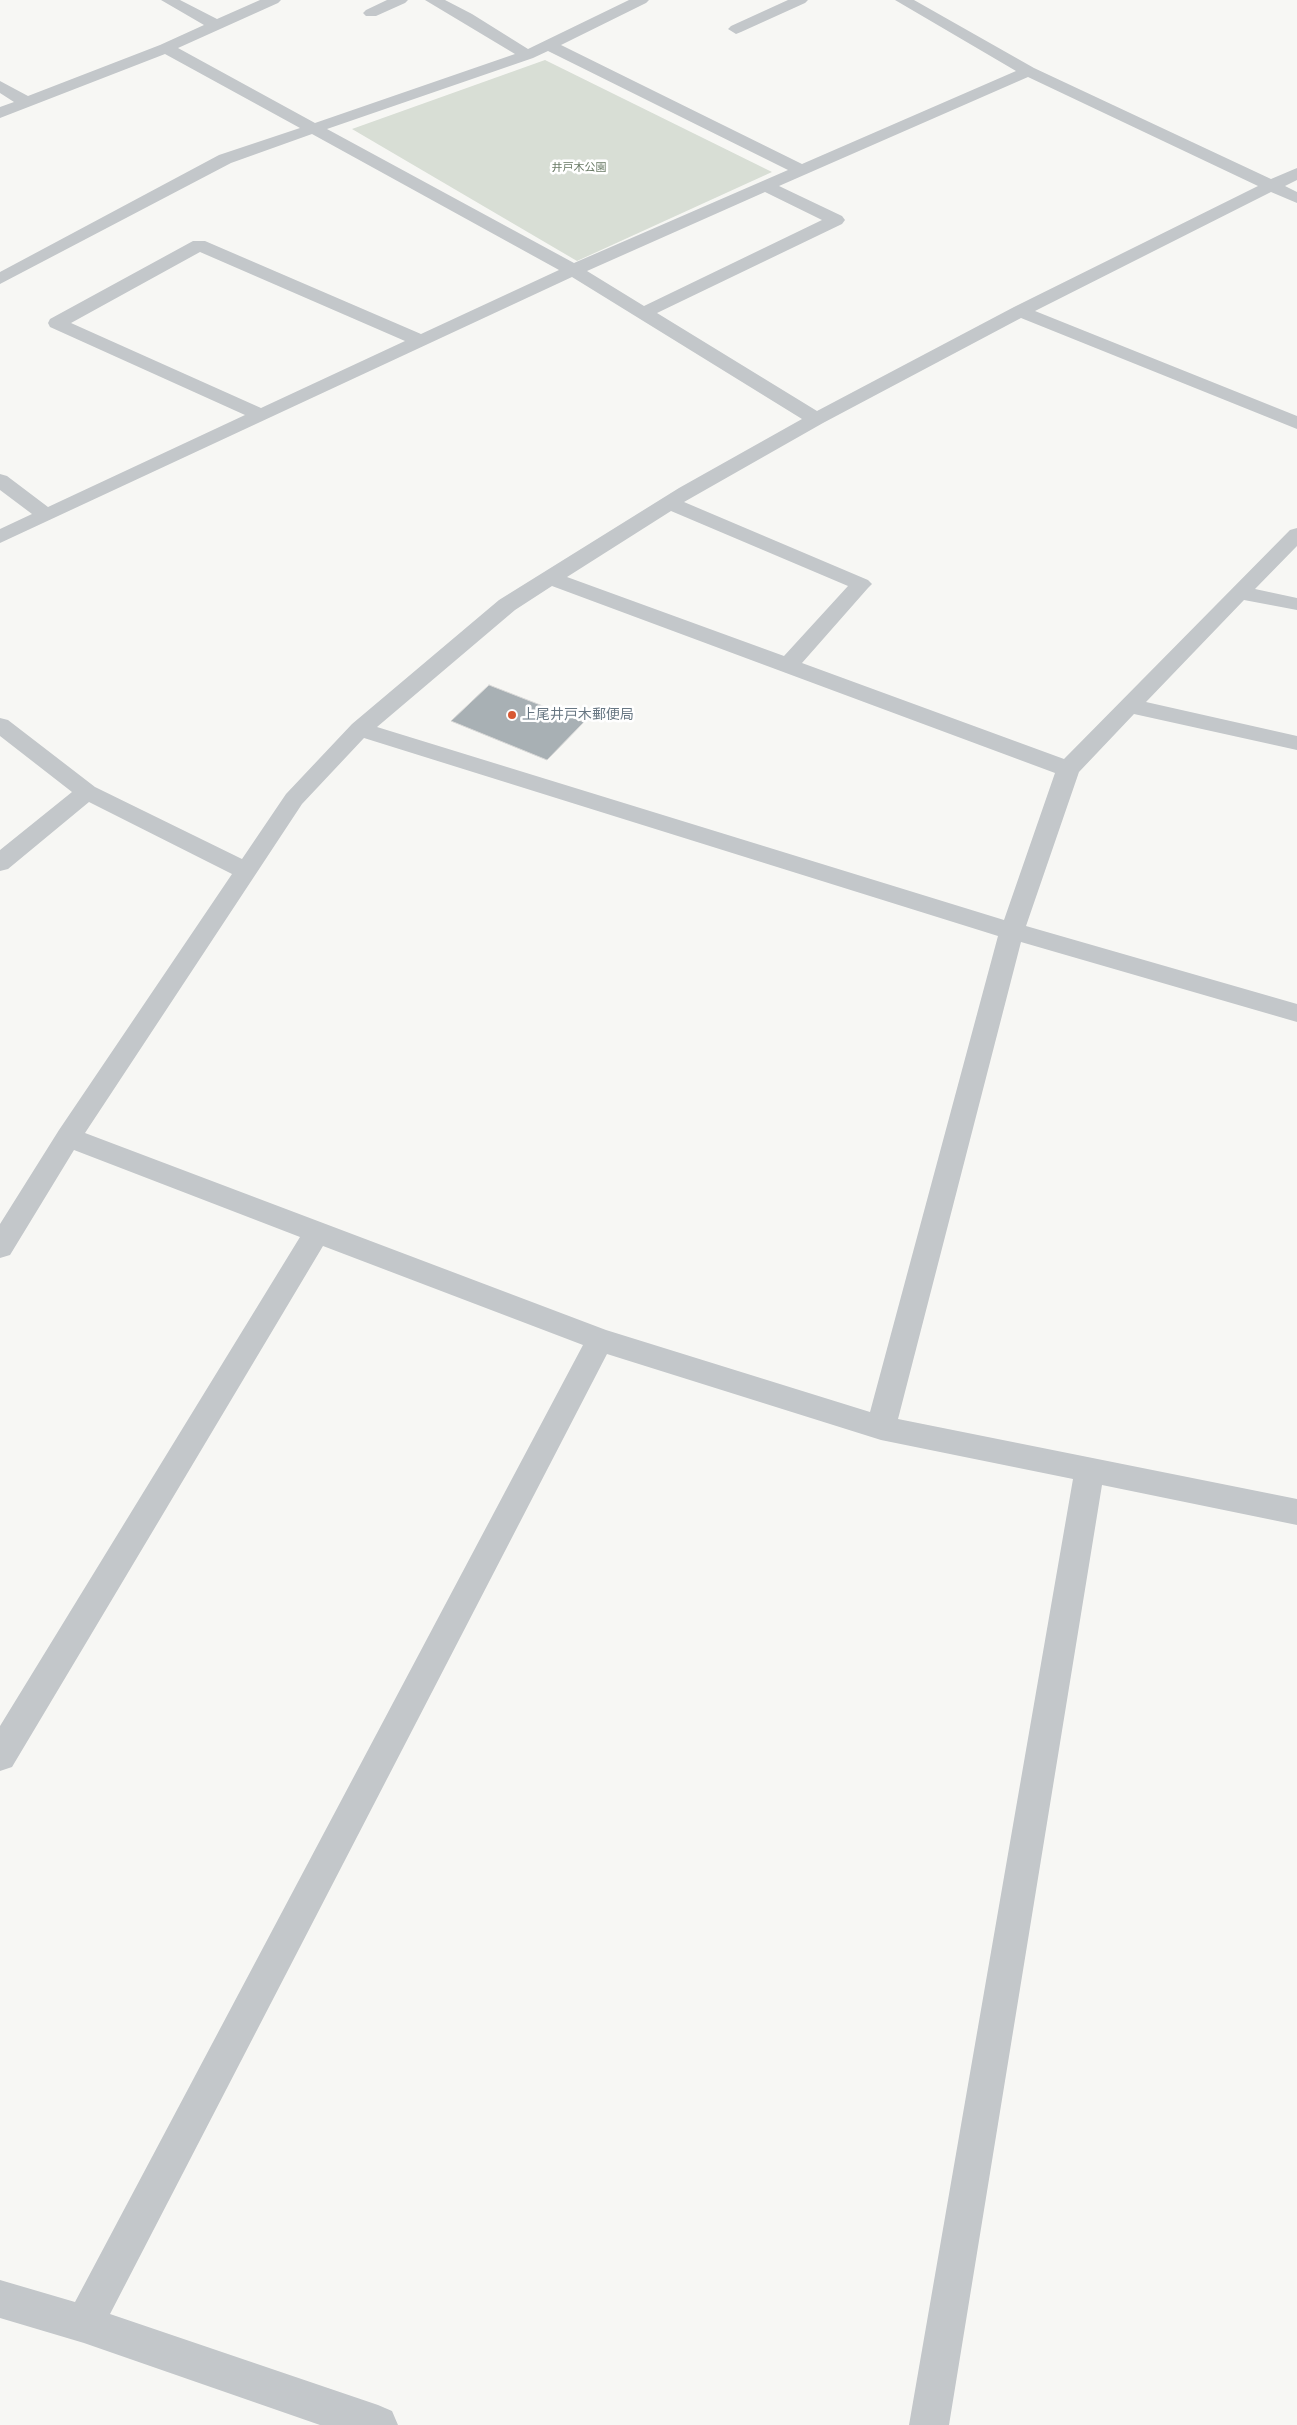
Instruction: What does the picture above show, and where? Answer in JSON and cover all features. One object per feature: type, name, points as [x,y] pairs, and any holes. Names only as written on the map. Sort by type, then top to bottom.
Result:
[{"type":"street","points":[[169,0],[216,25]]},
{"type":"street","points":[[0,114],[166,48],[273,0]]},
{"type":"street","points":[[371,13],[400,0]]},
{"type":"street","points":[[433,0],[467,17],[527,55]]},
{"type":"street","points":[[0,279],[225,159],[527,55],[641,0]]},
{"type":"street","points":[[736,29],[800,0]]},
{"type":"street","points":[[903,0],[1028,71],[1297,198]]},
{"type":"street","points":[[549,45],[801,170]]},
{"type":"street","points":[[166,48],[573,270],[816,419]]},
{"type":"street","points":[[0,536],[573,270],[1028,71]]},
{"type":"street","points":[[0,86],[27,103]]},
{"type":"street","points":[[0,1247],[68,1137],[244,870],[294,798],[360,728],[507,605],[670,503],[816,419],[1020,312],[1297,173]]},
{"type":"street","points":[[643,313],[836,220],[766,186]]},
{"type":"street","points":[[260,415],[57,323],[199,245],[421,341]]},
{"type":"street","points":[[1020,312],[1297,423]]},
{"type":"street","points":[[0,480],[46,515]]},
{"type":"street","points":[[670,503],[861,584],[788,665]]},
{"type":"street","points":[[881,1428],[1012,931],[1068,769],[1297,534]]},
{"type":"street","points":[[551,578],[1068,769]]},
{"type":"street","points":[[1240,592],[1297,604]]},
{"type":"street","points":[[1130,706],[1297,743]]},
{"type":"street","points":[[0,724],[86,792],[244,870]]},
{"type":"street","points":[[360,728],[1012,931],[1297,1013]]},
{"type":"street","points":[[0,864],[86,792]]},
{"type":"street","points":[[68,1137],[600,1340],[881,1428],[1090,1472],[1297,1512]]},
{"type":"street","points":[[0,1756],[317,1232]]},
{"type":"street","points":[[84,2324],[600,1340]]},
{"type":"street","points":[[929,2425],[1090,1472]]},
{"type":"street","points":[[0,2299],[84,2324],[378,2425]]},
{"type":"green space","name":"井戸木公園","points":[[545,60],[772,172],[577,261],[352,129]]},
{"type":"building","points":[[489,685],[584,722],[547,760],[451,721]]},
{"type":"place","name":"上尾井戸木郵便局","points":[[512,715]]}]
